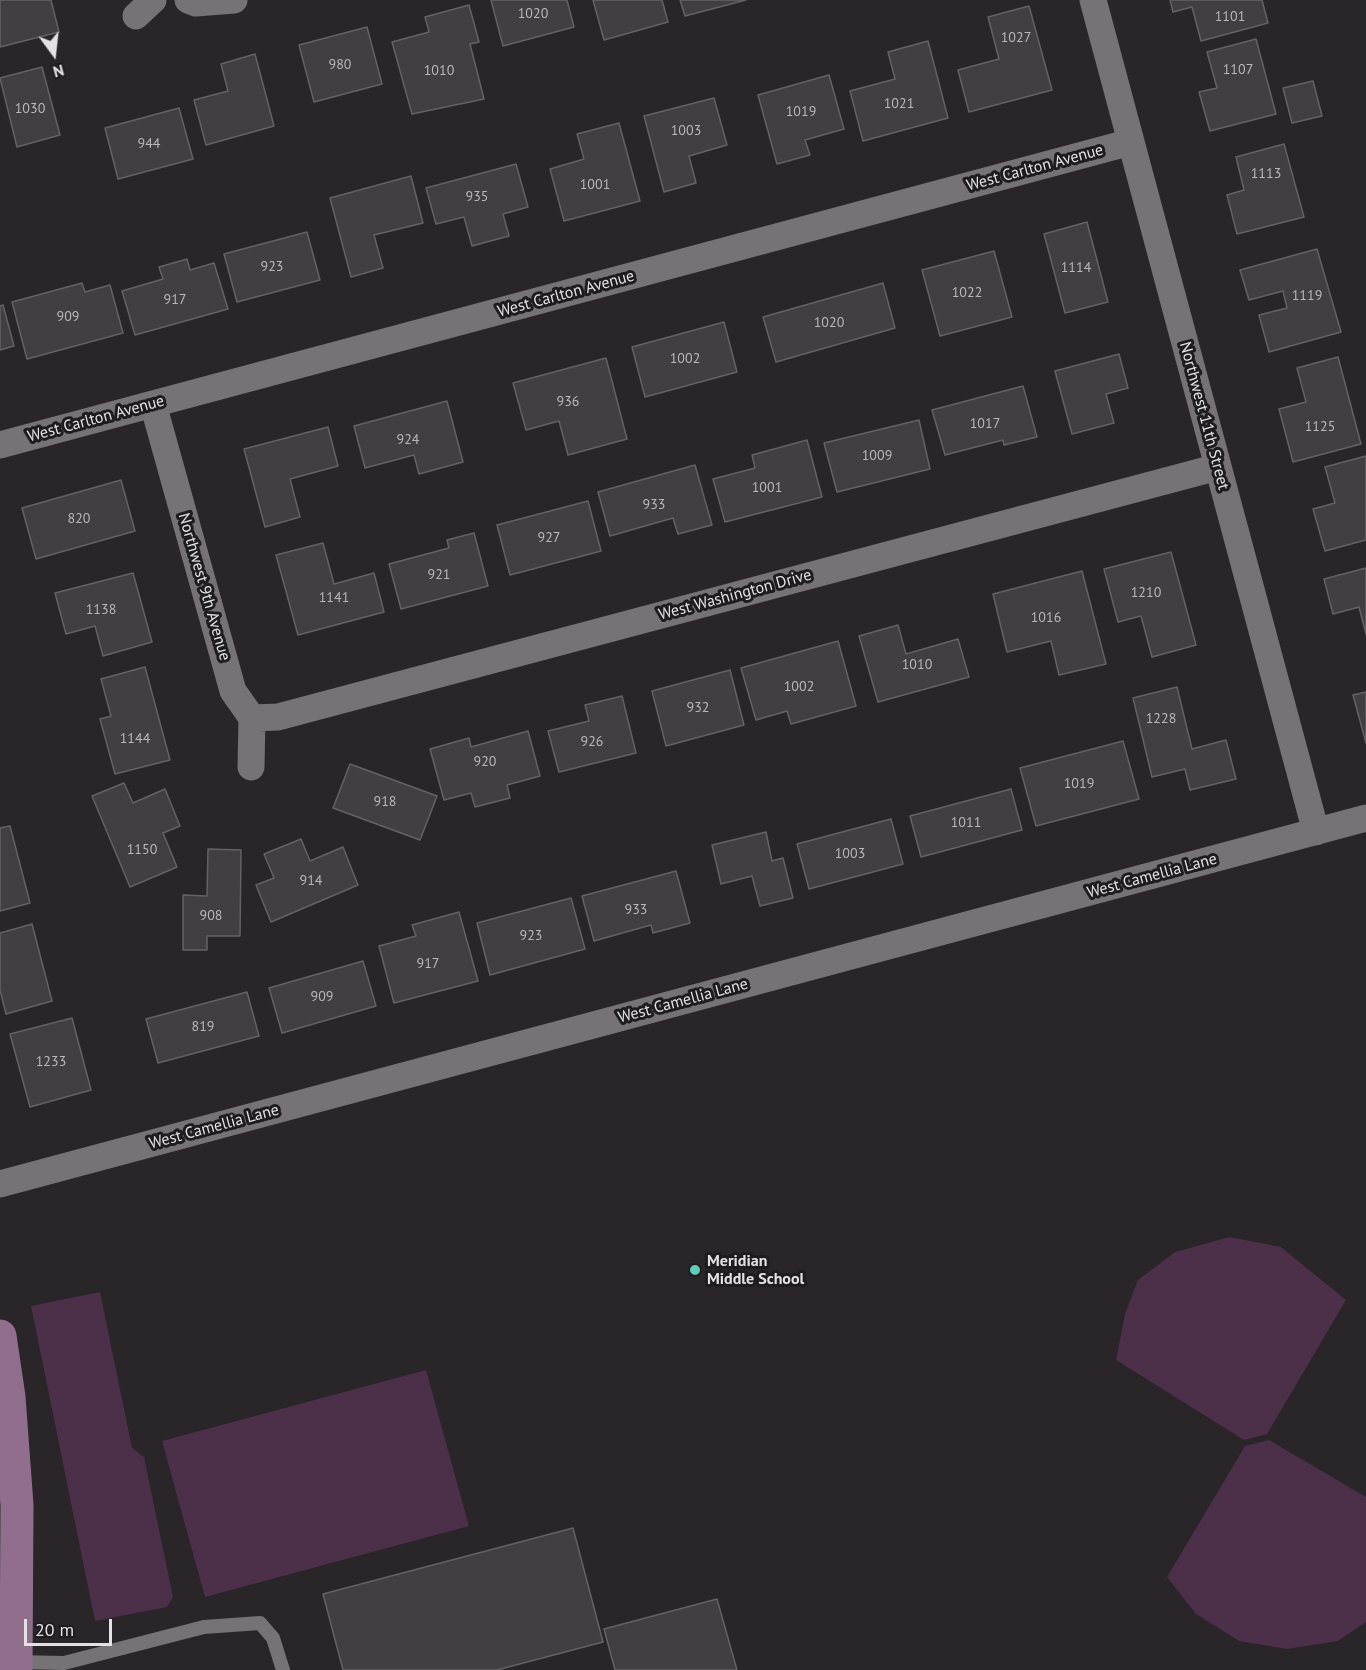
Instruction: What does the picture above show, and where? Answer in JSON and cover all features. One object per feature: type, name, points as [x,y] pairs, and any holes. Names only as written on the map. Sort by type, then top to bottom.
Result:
[{"type":"street","points":[[188,0],[196,3],[234,0]]},
{"type":"street","name":"Northwest 11th Street","points":[[1094,0],[1316,832]]},
{"type":"street","name":"West Carlton Avenue","points":[[0,445],[1131,142]]},
{"type":"street","name":"Northwest 9th Avenue","points":[[153,404],[233,691],[252,718]]},
{"type":"street","name":"West Washington Drive","points":[[252,718],[290,714],[1218,467]]},
{"type":"street","points":[[251,767],[252,718]]},
{"type":"street","name":"West Camellia Lane","points":[[0,1184],[1366,818]]},
{"type":"street","points":[[0,1336],[9,1397],[9,1506],[16,1666]]},
{"type":"lane","points":[[16,1666],[64,1663],[204,1627],[260,1623],[273,1638],[283,1670]]},
{"type":"shaded area","points":[[1230,1237],[1281,1247],[1346,1300],[1267,1434],[1244,1440],[1116,1360],[1125,1314],[1138,1280],[1175,1252]]},
{"type":"shaded area","points":[[100,1292],[132,1448],[144,1457],[173,1597],[167,1607],[95,1621],[31,1306]]},
{"type":"shaded area","points":[[426,1370],[469,1526],[205,1597],[162,1441]]},
{"type":"shaded area","points":[[1269,1440],[1366,1497],[1366,1622],[1338,1641],[1287,1649],[1239,1641],[1196,1614],[1167,1577],[1245,1446]]},
{"type":"building","points":[[0,0],[51,0],[59,32],[0,47]]},
{"type":"building","points":[[491,0],[567,0],[574,27],[503,46]]},
{"type":"building","points":[[593,0],[662,0],[668,22],[604,40]]},
{"type":"building","points":[[680,0],[746,0],[685,16]]},
{"type":"building","points":[[1170,0],[1262,0],[1268,23],[1201,41],[1192,7],[1173,12]]},
{"type":"building","points":[[469,5],[479,42],[470,44],[484,99],[412,114],[392,42],[429,32],[425,17]]},
{"type":"building","points":[[1029,6],[1052,90],[969,112],[958,70],[999,59],[988,17]]},
{"type":"building","points":[[367,27],[382,84],[314,102],[299,45]]},
{"type":"building","points":[[1256,39],[1276,114],[1210,131],[1199,92],[1217,88],[1207,52]]},
{"type":"building","points":[[928,41],[948,118],[863,141],[850,91],[895,79],[888,52]]},
{"type":"building","points":[[255,54],[274,126],[206,145],[194,100],[228,91],[221,64]]},
{"type":"building","points":[[42,67],[60,135],[17,147],[0,78]]},
{"type":"building","points":[[829,75],[844,129],[805,140],[810,155],[777,164],[758,95]]},
{"type":"building","points":[[1313,81],[1322,116],[1292,123],[1283,88]]},
{"type":"building","points":[[714,98],[727,145],[689,156],[696,183],[664,192],[644,116]]},
{"type":"building","points":[[179,108],[193,159],[118,179],[105,128]]},
{"type":"building","points":[[619,123],[640,201],[564,221],[550,169],[584,159],[577,134]]},
{"type":"building","points":[[1284,144],[1304,217],[1237,234],[1227,195],[1244,190],[1236,157]]},
{"type":"building","points":[[516,164],[528,207],[503,214],[509,236],[472,246],[464,217],[436,224],[426,188]]},
{"type":"building","points":[[411,176],[423,223],[374,235],[383,268],[351,277],[330,198]]},
{"type":"building","points":[[1087,222],[1108,302],[1065,313],[1044,234]]},
{"type":"building","points":[[307,232],[320,280],[237,302],[224,254]]},
{"type":"building","points":[[1317,249],[1341,332],[1269,352],[1259,315],[1287,308],[1283,291],[1249,300],[1240,270]]},
{"type":"building","points":[[994,251],[1012,317],[940,336],[922,270]]},
{"type":"building","points":[[187,259],[190,270],[214,263],[228,309],[135,335],[122,291],[163,279],[159,267]]},
{"type":"building","points":[[82,283],[85,292],[110,285],[123,333],[27,359],[12,302]]},
{"type":"building","points":[[883,283],[895,328],[776,362],[763,317]]},
{"type":"building","points":[[3,305],[14,346],[0,350],[0,306]]},
{"type":"building","points":[[724,322],[737,372],[645,397],[632,347]]},
{"type":"building","points":[[1119,354],[1128,388],[1106,394],[1114,423],[1072,434],[1055,371]]},
{"type":"building","points":[[1338,357],[1361,444],[1293,462],[1279,409],[1306,402],[1297,368]]},
{"type":"building","points":[[606,358],[627,439],[568,455],[559,421],[526,430],[513,383]]},
{"type":"building","points":[[1023,386],[1037,437],[1004,445],[1003,440],[945,455],[932,410]]},
{"type":"building","points":[[447,401],[463,462],[419,474],[414,455],[365,468],[354,426]]},
{"type":"building","points":[[919,420],[930,469],[837,492],[824,443]]},
{"type":"building","points":[[328,427],[338,466],[290,479],[300,517],[265,527],[244,449]]},
{"type":"building","points":[[807,440],[822,497],[725,522],[713,479],[755,468],[752,455]]},
{"type":"building","points":[[1366,456],[1366,540],[1325,551],[1313,509],[1335,503],[1325,467]]},
{"type":"building","points":[[695,465],[712,525],[678,534],[673,518],[610,536],[598,492]]},
{"type":"building","points":[[121,480],[135,531],[36,559],[22,508]]},
{"type":"building","points":[[588,501],[601,551],[510,575],[497,525]]},
{"type":"building","points":[[474,533],[488,586],[401,609],[389,564],[449,548],[447,540]]},
{"type":"building","points":[[323,543],[334,584],[374,573],[384,612],[298,635],[276,555]]},
{"type":"building","points":[[1171,552],[1196,645],[1152,657],[1141,616],[1118,622],[1104,569]]},
{"type":"building","points":[[1366,568],[1366,634],[1359,607],[1333,614],[1324,579]]},
{"type":"building","points":[[1082,571],[1106,664],[1059,675],[1051,641],[1007,652],[993,594]]},
{"type":"building","points":[[133,573],[152,642],[103,656],[95,626],[66,634],[55,593]]},
{"type":"building","points":[[898,625],[906,654],[958,639],[969,677],[878,702],[859,636]]},
{"type":"building","points":[[838,641],[856,706],[791,724],[787,711],[756,720],[741,668]]},
{"type":"building","points":[[145,667],[170,760],[115,774],[100,719],[111,716],[101,679]]},
{"type":"building","points":[[730,670],[744,725],[666,746],[652,691]]},
{"type":"building","points":[[1177,687],[1192,749],[1226,740],[1236,779],[1190,790],[1185,769],[1152,777],[1133,698]]},
{"type":"building","points":[[1366,692],[1366,743],[1353,695]]},
{"type":"building","points":[[622,696],[636,753],[559,772],[548,731],[589,721],[585,705]]},
{"type":"building","points":[[528,731],[540,776],[507,785],[510,798],[475,807],[471,793],[444,800],[430,749],[469,738],[471,747]]},
{"type":"building","points":[[1123,741],[1139,799],[1036,826],[1020,768]]},
{"type":"building","points":[[350,764],[437,796],[420,840],[333,808]]},
{"type":"building","points":[[124,783],[133,803],[165,789],[180,826],[163,833],[177,867],[130,887],[92,796]]},
{"type":"building","points":[[1011,789],[1022,830],[921,857],[910,816]]},
{"type":"building","points":[[891,819],[903,864],[809,889],[797,844]]},
{"type":"building","points":[[10,826],[30,903],[0,911],[0,828]]},
{"type":"building","points":[[766,832],[772,861],[783,858],[793,898],[760,906],[752,876],[721,884],[712,845]]},
{"type":"building","points":[[301,839],[310,861],[343,847],[358,885],[271,922],[256,885],[274,878],[264,854]]},
{"type":"building","points":[[208,849],[241,850],[240,936],[207,936],[207,950],[183,950],[183,895],[207,896]]},
{"type":"building","points":[[676,871],[690,923],[653,933],[651,925],[594,941],[582,896]]},
{"type":"building","points":[[571,898],[585,949],[490,975],[477,923]]},
{"type":"building","points":[[459,912],[478,981],[394,1003],[379,946],[416,936],[412,925]]},
{"type":"building","points":[[32,924],[52,1001],[6,1014],[0,990],[0,933]]},
{"type":"building","points":[[363,961],[376,1006],[282,1033],[269,988]]},
{"type":"building","points":[[247,992],[259,1036],[158,1063],[146,1019]]},
{"type":"building","points":[[72,1018],[91,1090],[30,1107],[10,1034]]},
{"type":"building","points":[[573,1528],[603,1642],[497,1670],[343,1670],[323,1594]]},
{"type":"building","points":[[717,1599],[737,1670],[615,1670],[604,1629]]},
{"type":"place","name":"Meridian Middle School","points":[[695,1270]]}]
